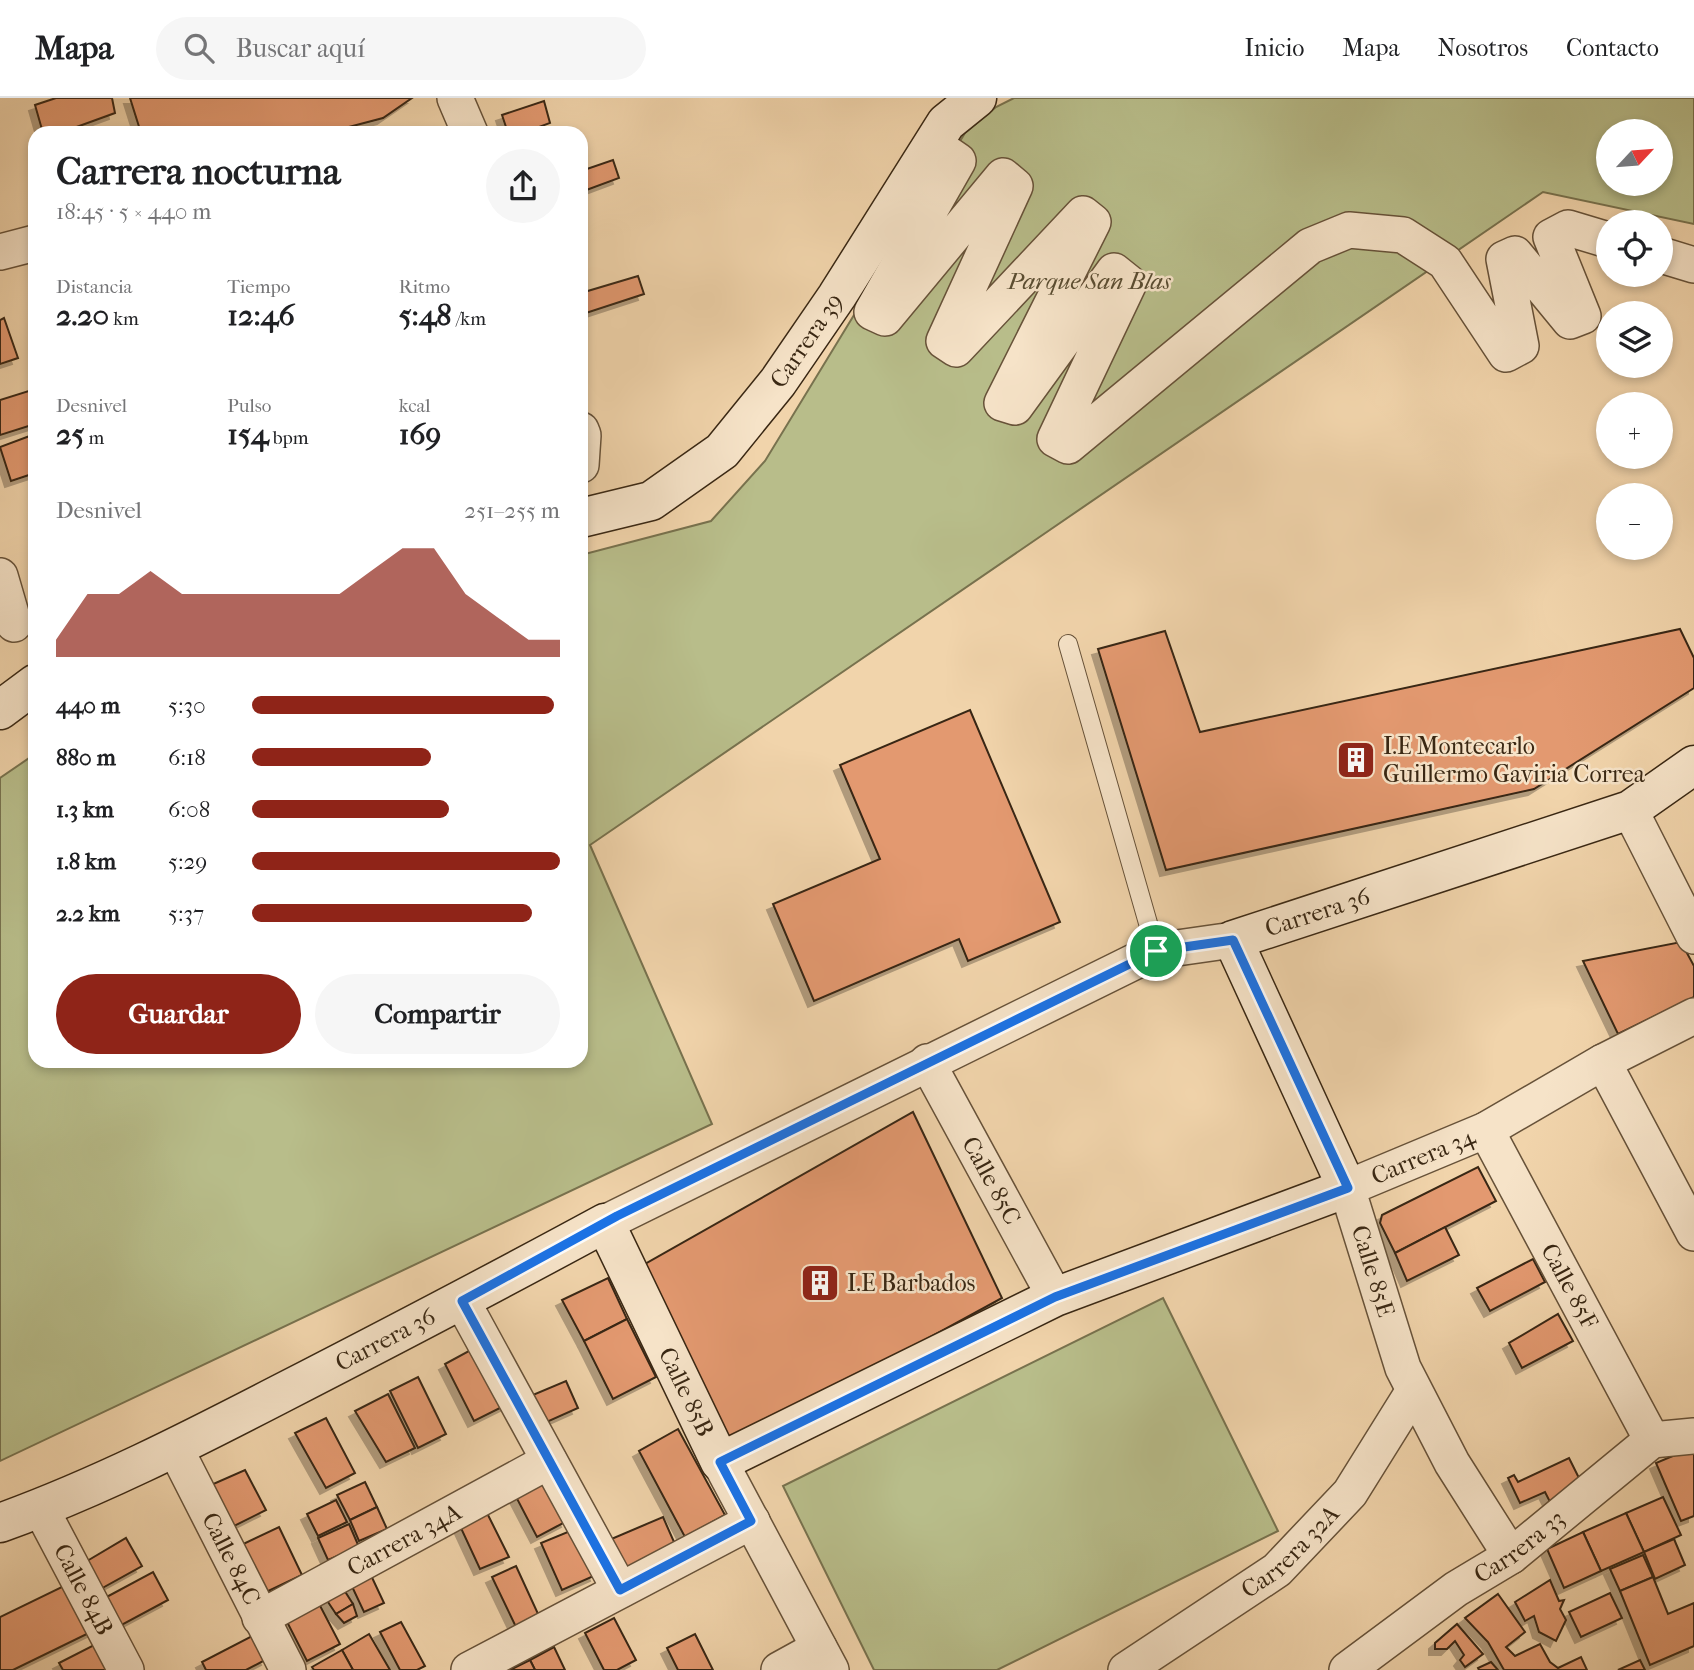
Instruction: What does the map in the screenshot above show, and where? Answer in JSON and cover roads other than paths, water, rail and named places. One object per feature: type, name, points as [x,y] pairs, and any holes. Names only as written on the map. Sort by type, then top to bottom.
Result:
[{"type":"street","name":"Carrera 39","points":[[588,517],[651,501],[722,451],[778,382],[837,296],[946,123],[977,98]]},
{"type":"street","points":[[837,296],[854,303],[942,150],[958,161],[872,312],[885,318],[1003,176],[1015,186],[944,341],[956,349],[1083,214],[1093,222],[1002,403],[1015,407],[1114,271],[1129,283],[1055,439],[1068,446],[1310,246],[1349,230],[1403,235],[1445,262],[1506,354],[1521,346],[1504,260],[1515,254],[1570,321],[1583,316],[1551,237],[1568,228],[1596,236]]},
{"type":"street","points":[[0,252],[28,245]]},
{"type":"street","points":[[1673,259],[1694,265]]},
{"type":"street","points":[[0,576],[14,624]]},
{"type":"street","points":[[0,710],[28,689]]},
{"type":"street","name":"Carrera 36","points":[[0,1523],[41,1508],[175,1448],[462,1301],[605,1223],[1156,951],[1233,940],[1630,810],[1694,765]]},
{"type":"street","points":[[1630,810],[1694,936]]},
{"type":"street","name":"Calle 85E","points":[[1233,940],[1348,1188],[1403,1368],[1413,1392],[1451,1463],[1511,1556]]},
{"type":"street","name":"Carrera 34","points":[[720,1462],[1055,1297],[1348,1188],[1486,1130],[1602,1062],[1694,1016]]},
{"type":"street","name":"Calle 85C","points":[[928,1062],[1055,1297]]},
{"type":"street","points":[[1602,1062],[1694,1233]]},
{"type":"street","name":"Calle 85F","points":[[1486,1130],[1651,1440]]},
{"type":"street","name":"Calle 85B","points":[[605,1223],[720,1462],[825,1659]]},
{"type":"street","points":[[462,1301],[620,1590]]},
{"type":"street","name":"Carrera 32A","points":[[1126,1670],[1277,1570],[1350,1493],[1413,1392]]},
{"type":"street","points":[[1651,1440],[1694,1436]]},
{"type":"street","name":"Carrera 33","points":[[1347,1670],[1456,1589],[1511,1556],[1651,1440]]},
{"type":"street","name":"Calle 84C","points":[[175,1448],[288,1670]]},
{"type":"street","name":"Carrera 34A","points":[[260,1618],[549,1461]]},
{"type":"street","name":"Calle 84B","points":[[41,1508],[126,1670]]},
{"type":"street","points":[[469,1670],[751,1521]]},
{"type":"street","points":[[779,1670],[825,1659]]},
{"type":"lane","points":[[1068,644],[1156,951]]},
{"type":"place","name":"I.E Montecarlo Guillermo Gaviria Correa","points":[[1356,760]]},
{"type":"place","name":"I.E Barbados","points":[[820,1283]]},
{"type":"park label","name":"Parque San Blas","points":[[1089,281]]}]
